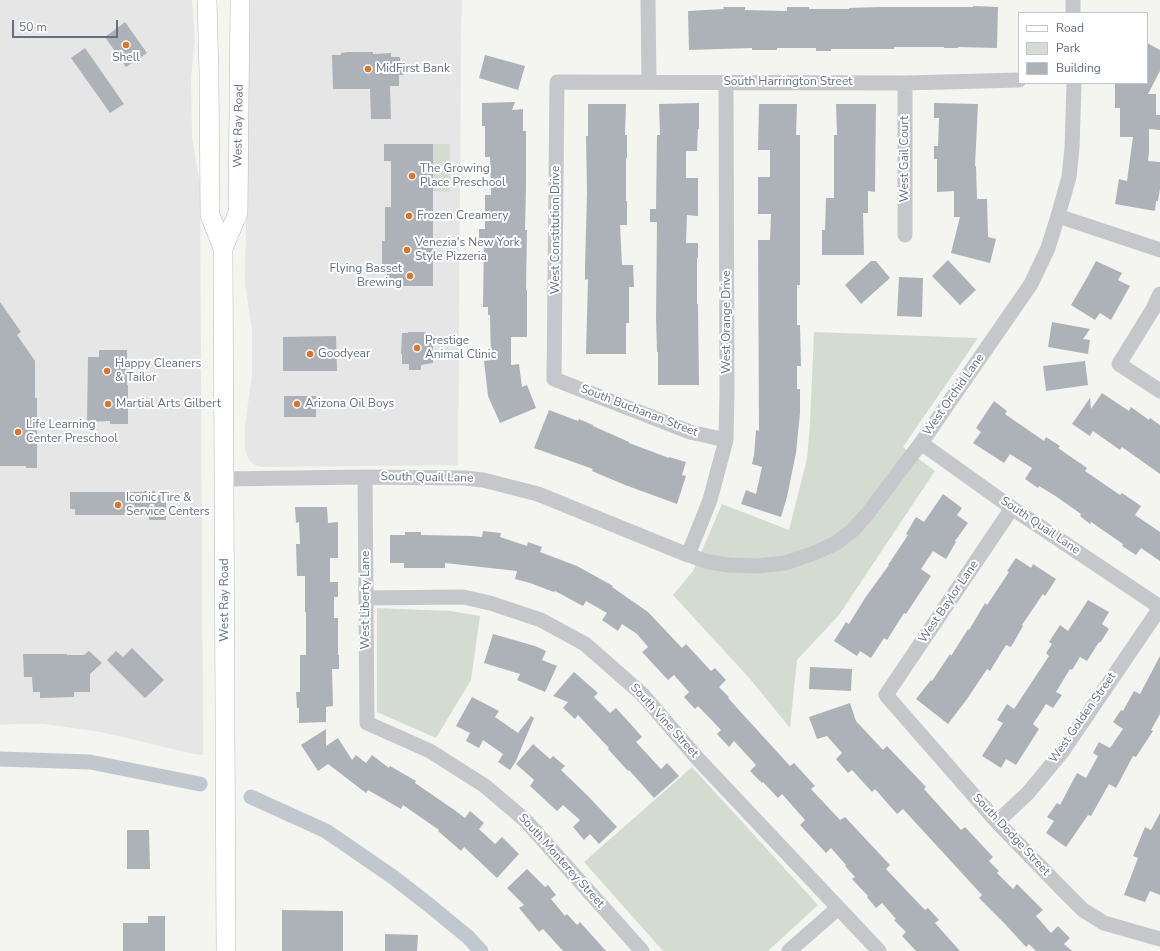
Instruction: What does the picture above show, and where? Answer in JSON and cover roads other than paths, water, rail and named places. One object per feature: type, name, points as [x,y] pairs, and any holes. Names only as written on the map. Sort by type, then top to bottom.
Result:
[{"type":"main road","name":"West Ray Road","points":[[207,0],[210,215],[223,248],[226,951]]},
{"type":"main road","name":"West Ray Road","points":[[223,248],[238,213],[240,0]]},
{"type":"street","points":[[648,0],[649,82]]},
{"type":"street","points":[[1073,0],[1073,12]]},
{"type":"street","name":"South Harrington Street","points":[[557,82],[905,83],[1018,80]]},
{"type":"street","name":"West Constitution Drive","points":[[554,379],[557,82]]},
{"type":"street","name":"West Orange Drive","points":[[688,555],[710,500],[726,440],[726,82]]},
{"type":"street","name":"West Gail Court","points":[[905,83],[905,235]]},
{"type":"street","name":"West Orchid Lane","points":[[688,555],[709,562],[729,565],[757,566],[785,563],[817,552],[836,543],[853,530],[873,507],[921,443],[1031,284],[1048,248],[1069,177],[1072,148],[1074,84]]},
{"type":"street","points":[[1058,216],[1160,250]]},
{"type":"street","points":[[1160,294],[1153,309],[1119,364],[1160,391]]},
{"type":"street","name":"South Buchanan Street","points":[[554,379],[690,432],[726,440]]},
{"type":"street","name":"South Quail Lane","points":[[921,443],[1012,508],[1160,607]]},
{"type":"street","name":"South Quail Lane","points":[[224,479],[365,477],[465,478],[483,480],[538,494],[688,555]]},
{"type":"street","name":"West Liberty Lane","points":[[365,477],[367,723]]},
{"type":"street","name":"West Baylor Lane","points":[[886,695],[1012,508]]},
{"type":"street","name":"South Vine Street","points":[[367,598],[463,597],[490,603],[541,620],[585,644],[642,694],[698,759],[879,951]]},
{"type":"street","name":"West Golden Street","points":[[997,822],[1028,793],[1062,752],[1160,607]]},
{"type":"street","name":"South Dodge Street","points":[[886,695],[997,822],[1083,910],[1104,923],[1160,939]]},
{"type":"street","name":"South Monterey Street","points":[[367,723],[430,751],[485,786],[525,820],[642,951]]},
{"type":"street","points":[[789,951],[838,908]]},
{"type":"waterway","points":[[0,759],[90,762],[200,784]]},
{"type":"waterway","points":[[251,797],[326,831],[393,877],[468,937],[481,951]]},
{"type":"place","name":"Shell","points":[[126,45]]},
{"type":"place","name":"MidFirst Bank","points":[[368,69]]},
{"type":"place","name":"The Growing Place Preschool","points":[[412,176]]},
{"type":"place","name":"Frozen Creamery","points":[[409,216]]},
{"type":"place","name":"Venezia's New York Style Pizzeria","points":[[407,250]]},
{"type":"place","name":"Flying Basset Brewing","points":[[410,276]]},
{"type":"place","name":"Prestige Animal Clinic","points":[[417,348]]},
{"type":"place","name":"Goodyear","points":[[310,354]]},
{"type":"place","name":"Happy Cleaners & Tailor","points":[[107,371]]},
{"type":"place","name":"Martial Arts Gilbert","points":[[108,404]]},
{"type":"place","name":"Arizona Oil Boys","points":[[297,404]]},
{"type":"place","name":"Life Learning Center Preschool","points":[[18,432]]},
{"type":"place","name":"Iconic Tire & Service Centers","points":[[118,505]]}]
